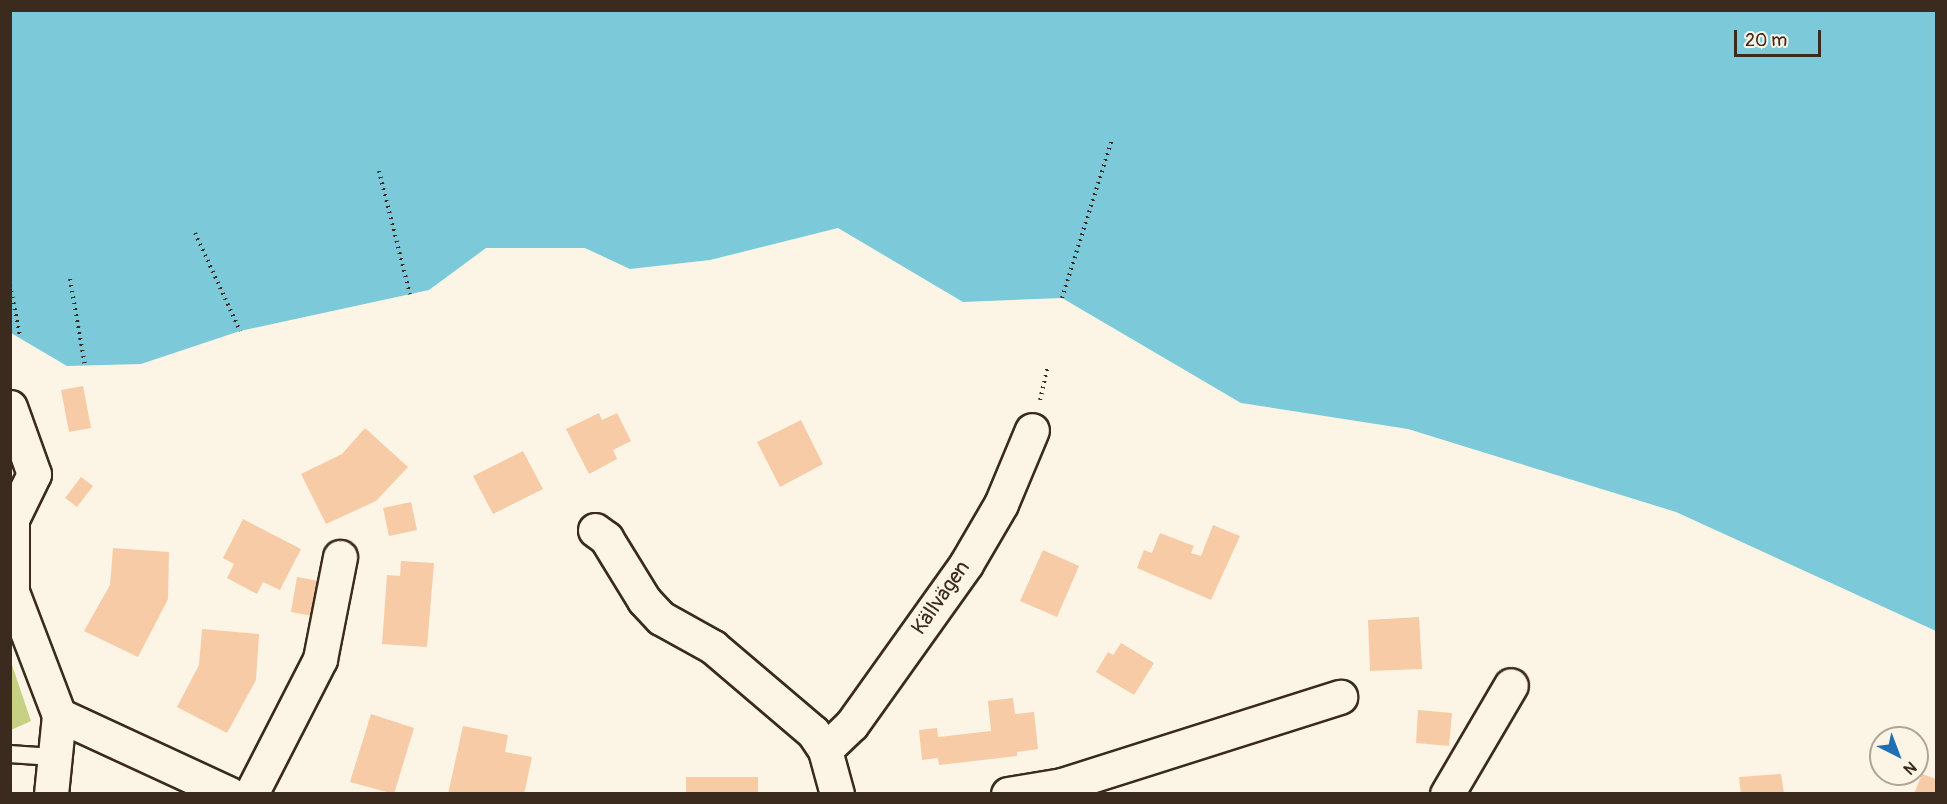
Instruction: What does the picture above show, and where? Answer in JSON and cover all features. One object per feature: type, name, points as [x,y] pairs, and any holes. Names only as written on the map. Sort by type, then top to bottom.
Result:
[{"type":"street","points":[[10,407],[34,474],[11,518],[12,592],[59,715],[52,757],[51,794]]},
{"type":"street","name":"Källvägen","points":[[825,750],[852,724],[966,564],[1001,504],[1032,429]]},
{"type":"street","points":[[595,530],[613,547],[644,600],[661,618],[713,647],[813,732],[825,750],[837,794]]},
{"type":"street","points":[[251,794],[320,658],[340,557]]},
{"type":"street","points":[[1447,794],[1511,685]]},
{"type":"street","points":[[1008,794],[1062,785],[1340,697]]},
{"type":"street","points":[[59,715],[230,794]]},
{"type":"lane","points":[[10,754],[52,757]]},
{"type":"path","points":[[1062,298],[1112,139]]},
{"type":"path","points":[[379,171],[410,294]]},
{"type":"path","points":[[195,233],[240,331]]},
{"type":"path","points":[[70,279],[85,366]]},
{"type":"path","points":[[10,285],[20,336]]},
{"type":"green space","points":[[10,659],[31,721],[11,730],[10,730]]},
{"type":"water","points":[[11,10],[1936,11],[1936,631],[1676,512],[1408,429],[1241,403],[1062,298],[963,302],[838,228],[710,260],[630,269],[585,248],[486,248],[429,290],[240,331],[141,364],[67,366],[11,333]]},
{"type":"building","points":[[83,386],[91,428],[69,432],[61,390]]},
{"type":"building","points":[[599,413],[602,420],[617,413],[631,441],[613,450],[617,459],[589,474],[566,429]]},
{"type":"building","points":[[801,420],[823,464],[780,487],[757,442]]},
{"type":"building","points":[[365,428],[408,467],[376,501],[326,524],[301,474],[342,454]]},
{"type":"building","points":[[523,451],[543,489],[493,514],[473,476]]},
{"type":"building","points":[[81,477],[93,486],[77,507],[65,498]]},
{"type":"building","points":[[411,502],[417,530],[389,536],[383,508]]},
{"type":"building","points":[[243,519],[301,549],[280,590],[263,582],[257,594],[227,578],[234,564],[223,558]]},
{"type":"building","points":[[1213,525],[1240,536],[1211,600],[1137,568],[1144,550],[1152,553],[1160,533],[1194,546],[1191,553],[1201,556]]},
{"type":"building","points":[[113,548],[169,552],[168,599],[138,657],[84,631],[110,585]]},
{"type":"building","points":[[1043,550],[1079,566],[1057,617],[1020,601]]},
{"type":"building","points":[[401,561],[434,563],[427,647],[382,644],[387,575],[400,576]]},
{"type":"building","points":[[297,577],[324,582],[318,617],[291,612]]},
{"type":"building","points":[[1419,617],[1422,669],[1370,671],[1368,620]]},
{"type":"building","points":[[202,629],[259,634],[256,680],[227,733],[177,707],[199,665]]},
{"type":"building","points":[[1121,643],[1154,663],[1134,695],[1096,672],[1108,652],[1113,655]]},
{"type":"building","points":[[1013,698],[1015,714],[1034,712],[1038,749],[1017,752],[1017,756],[939,765],[938,758],[922,760],[919,730],[937,728],[938,737],[991,731],[988,701]]},
{"type":"building","points":[[1418,710],[1452,713],[1449,746],[1416,743]]},
{"type":"building","points":[[371,714],[414,728],[394,794],[350,782]]},
{"type":"building","points":[[463,726],[508,735],[505,752],[532,757],[524,794],[448,794]]},
{"type":"building","points":[[1781,774],[1784,794],[1741,794],[1739,777]]},
{"type":"building","points":[[1929,776],[1936,779],[1936,794],[1914,794],[1917,786],[1929,786]]},
{"type":"building","points":[[686,777],[758,777],[758,794],[686,794]]}]
